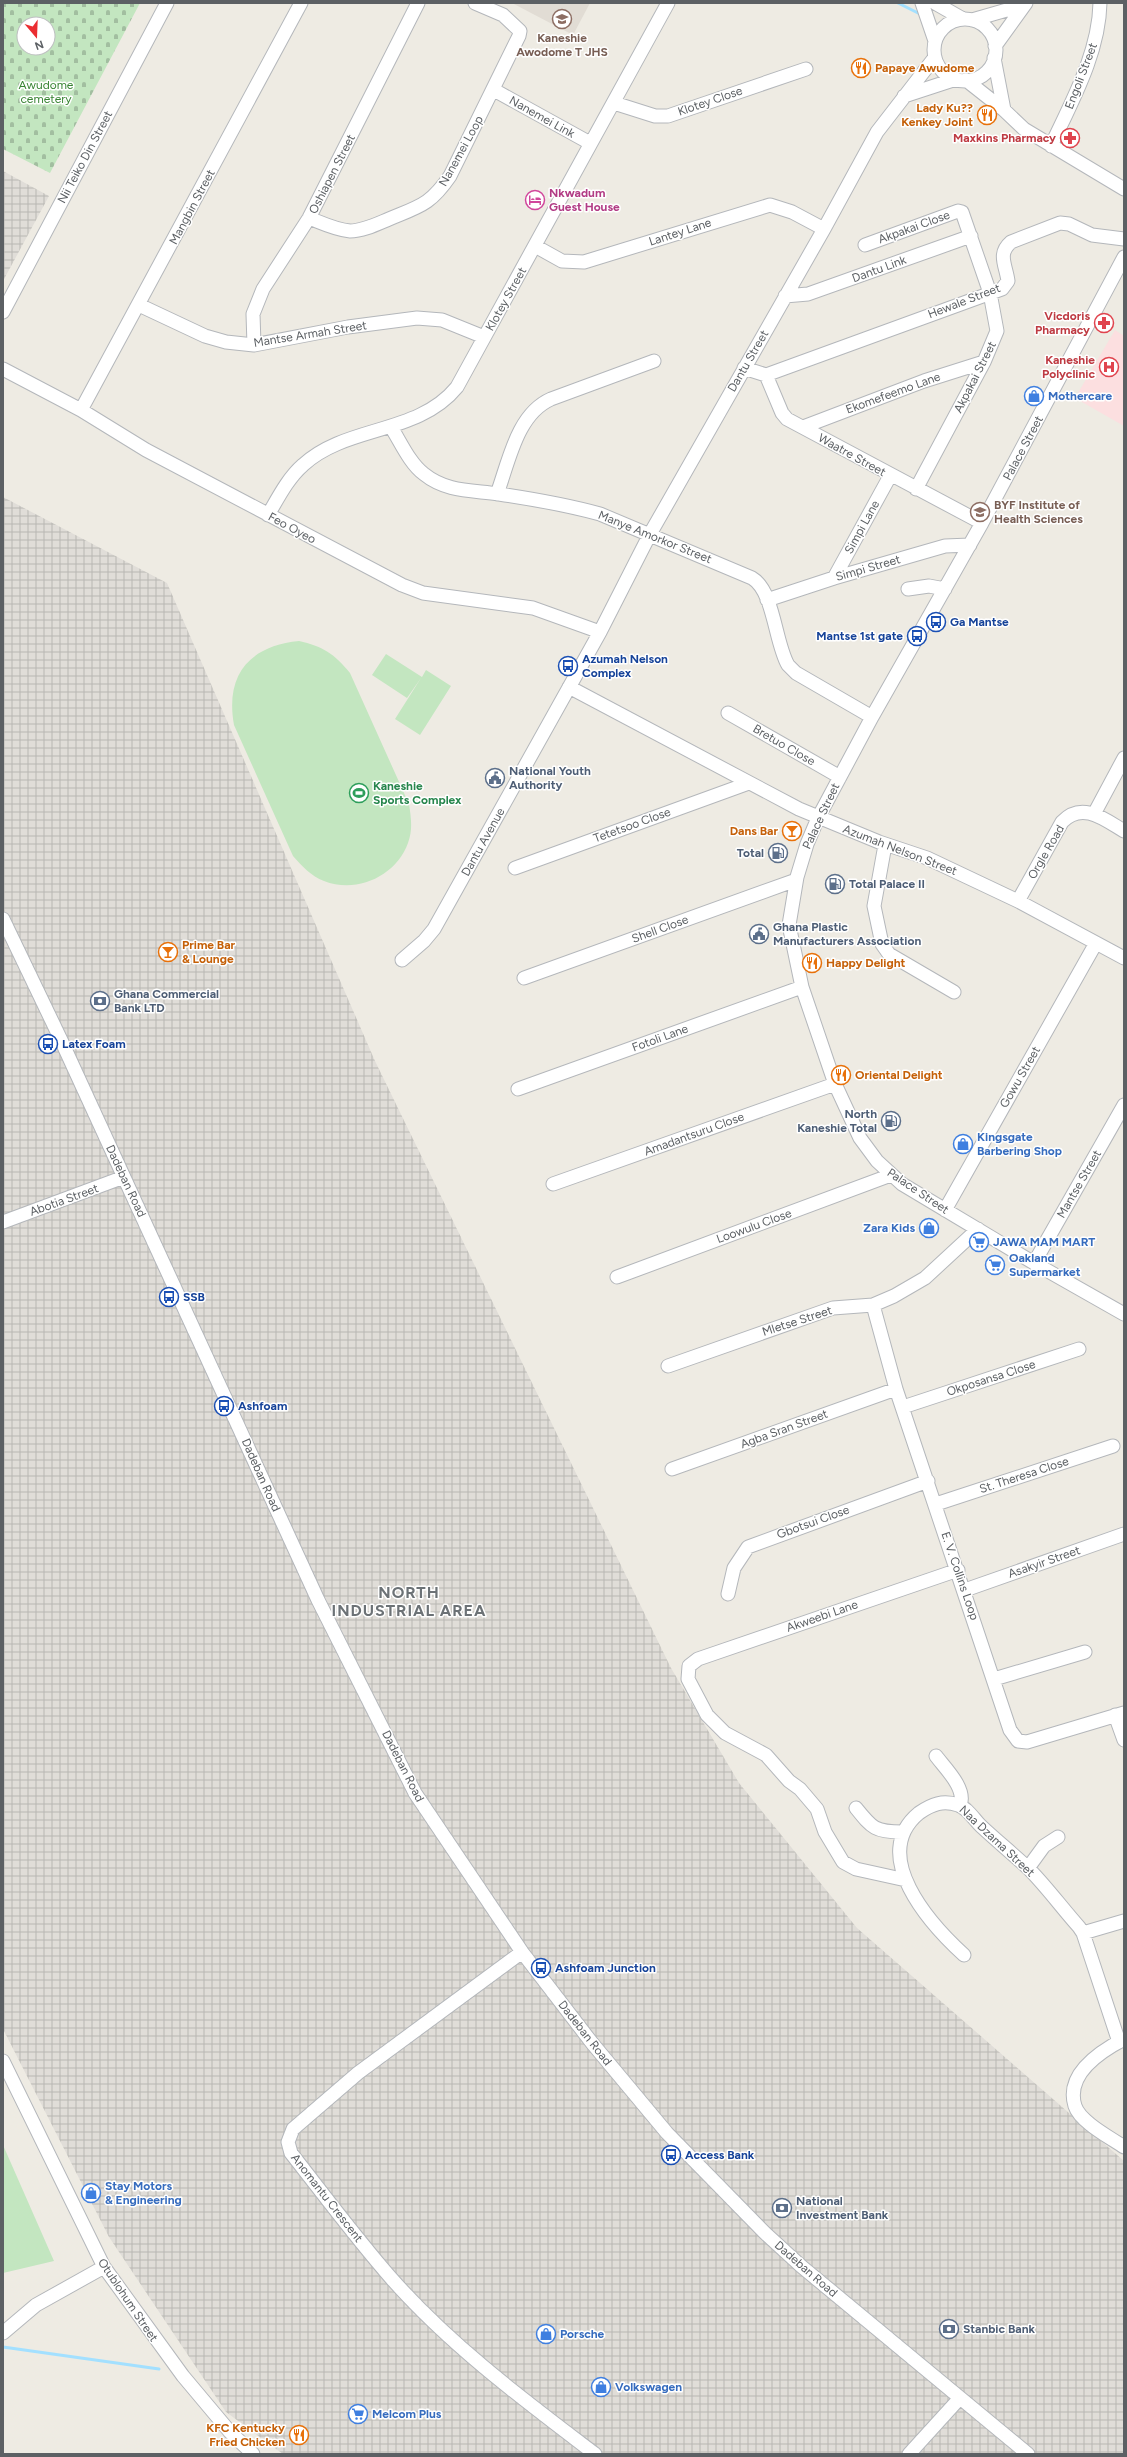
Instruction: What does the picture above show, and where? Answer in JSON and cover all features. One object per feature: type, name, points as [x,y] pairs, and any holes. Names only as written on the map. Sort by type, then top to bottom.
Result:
[{"type":"street","name":"Nii Teiko Din Street","points":[[3,312],[167,3]]},
{"type":"street","name":"Mangbin Street","points":[[81,410],[301,3]]},
{"type":"street","name":"Oshiapen Street","points":[[254,345],[253,314],[258,300],[309,218],[418,3]]},
{"type":"street","name":"Nanemei Loop","points":[[309,218],[337,229],[350,231],[370,227],[418,208],[431,199],[450,176],[494,90],[516,44],[520,31],[503,15],[475,3]]},
{"type":"street","name":"Klotey Street","points":[[268,515],[295,473],[316,454],[346,441],[391,427],[415,417],[454,391],[668,3]]},
{"type":"street","points":[[922,3],[935,41],[935,57],[943,71],[961,80],[1004,110],[1024,129],[1124,189]]},
{"type":"street","points":[[935,3],[988,29],[995,52],[1004,110]]},
{"type":"street","name":"Engoli Street","points":[[1051,146],[1077,89],[1094,43],[1099,21],[1100,3]]},
{"type":"street","points":[[935,41],[946,26],[1025,4]]},
{"type":"street","points":[[904,96],[984,74],[995,52],[1025,4]]},
{"type":"street","name":"Dantu Street","points":[[600,632],[650,534],[824,229],[877,132],[935,57]]},
{"type":"street","name":"Klotey Close","points":[[614,103],[656,116],[668,116],[806,69]]},
{"type":"street","name":"Nanemei Link","points":[[494,90],[590,143]]},
{"type":"street","name":"Lantey Lane","points":[[535,246],[562,261],[584,262],[770,205],[792,212],[824,229]]},
{"type":"street","name":"Akpakai Close","points":[[865,245],[958,211],[962,212]]},
{"type":"street","name":"Akpakai Street","points":[[916,489],[984,362],[997,331],[990,293],[962,212]]},
{"type":"street","name":"Hewale Street","points":[[766,375],[1002,289],[1008,281],[1002,255],[1004,248],[1011,242],[1065,223],[1092,235],[1124,239]]},
{"type":"street","name":"Dantu Link","points":[[786,296],[808,294],[971,236]]},
{"type":"street","name":"Palace Street","points":[[1124,257],[982,524],[872,717],[818,818],[807,844],[796,880],[789,913],[789,932],[802,987],[835,1084],[863,1141],[892,1175],[945,1210],[1124,1314]]},
{"type":"street","name":"Mantse Armah Street","points":[[139,305],[221,342],[254,345],[348,327],[417,318],[442,320],[484,337]]},
{"type":"street","points":[[497,494],[525,421],[536,408],[557,396],[654,361]]},
{"type":"street","name":"Ekomefeemo Lane","points":[[803,428],[924,381],[984,362]]},
{"type":"street","name":"Feo Oyeo","points":[[3,368],[81,410],[146,450],[413,590],[533,608],[600,632]]},
{"type":"street","points":[[744,368],[766,375]]},
{"type":"street","name":"Waatre Street","points":[[766,375],[783,415],[803,428],[890,476],[982,524]]},
{"type":"street","name":"Manye Amorkor Street","points":[[391,427],[423,474],[458,491],[497,494],[574,507],[624,522],[752,578],[759,583],[767,600],[788,665],[796,672],[872,717]]},
{"type":"street","name":"Simpi Lane","points":[[834,578],[890,476]]},
{"type":"street","name":"Simpi Street","points":[[767,600],[834,578],[945,546],[970,545]]},
{"type":"street","points":[[908,589],[929,586],[945,589]]},
{"type":"street","name":"Dantu Avenue","points":[[402,960],[424,941],[434,929],[600,632]]},
{"type":"street","name":"Azumah Nelson Street","points":[[569,687],[818,818],[885,845],[927,858],[1018,900],[1124,958]]},
{"type":"street","name":"Bretuo Close","points":[[728,713],[840,777]]},
{"type":"street","points":[[1094,814],[1124,758]]},
{"type":"street","name":"Tetetsoo Close","points":[[515,868],[749,783]]},
{"type":"street","name":"Orgle Road","points":[[1018,900],[1062,822],[1078,811],[1094,814],[1124,831]]},
{"type":"street","points":[[885,845],[874,901],[883,947],[889,954],[954,992]]},
{"type":"street","name":"Shell Close","points":[[524,978],[796,880]]},
{"type":"street","name":"Dadeban Road","points":[[3,919],[124,1177],[318,1600],[415,1793],[522,1952],[592,2043],[667,2133],[764,2233],[959,2399],[1028,2454]]},
{"type":"street","name":"Gowu Street","points":[[945,1210],[1096,943]]},
{"type":"street","name":"Fotoli Lane","points":[[518,1089],[802,987]]},
{"type":"street","name":"Amadantsuru Close","points":[[553,1184],[835,1084]]},
{"type":"street","name":"Mantse Street","points":[[1034,1263],[1124,1105]]},
{"type":"street","name":"Loowulu Close","points":[[617,1277],[892,1175]]},
{"type":"street","name":"Abotia Street","points":[[3,1222],[124,1177]]},
{"type":"street","name":"Mletse Street","points":[[668,1366],[833,1308],[873,1305],[925,1278],[978,1229]]},
{"type":"street","name":"E. V. Collins Loop","points":[[873,1305],[896,1389],[965,1590],[1010,1730],[1018,1741],[1027,1742],[1120,1714]]},
{"type":"street","name":"Okposansa Close","points":[[903,1407],[1079,1350]]},
{"type":"street","name":"Agba Sran Street","points":[[672,1469],[896,1389]]},
{"type":"street","name":"St. Theresa Close","points":[[936,1504],[1113,1446]]},
{"type":"street","name":"Gbotsui Close","points":[[728,1594],[734,1568],[748,1547],[928,1481]]},
{"type":"street","name":"Asakyir Street","points":[[965,1590],[1124,1534]]},
{"type":"street","name":"Akweebi Lane","points":[[906,1880],[856,1868],[843,1862],[824,1832],[817,1809],[800,1789],[789,1781],[766,1756],[735,1740],[716,1726],[697,1699],[688,1679],[689,1666],[704,1657],[958,1570]]},
{"type":"street","points":[[994,1679],[1085,1652]]},
{"type":"street","points":[[1120,1714],[1124,1740]]},
{"type":"street","points":[[936,1756],[958,1787],[962,1800],[960,1805]]},
{"type":"street","name":"Naa Dzama Street","points":[[902,1832],[929,1806],[943,1802],[960,1805],[1028,1868],[1083,1933]]},
{"type":"street","points":[[856,1808],[870,1826],[877,1830],[902,1832],[901,1860],[906,1880],[916,1901],[929,1918],[964,1955]]},
{"type":"street","points":[[1028,1868],[1044,1846],[1058,1837]]},
{"type":"street","points":[[1124,1921],[1083,1933],[1122,2040],[1106,2049],[1079,2074],[1073,2090],[1075,2106],[1092,2125],[1124,2147]]},
{"type":"street","name":"Anomantu Crescent","points":[[522,1952],[358,2073],[293,2129],[288,2142],[291,2153],[392,2280],[482,2366],[595,2454]]},
{"type":"street","name":"Otublohum Street","points":[[3,2061],[104,2267],[182,2376],[230,2432],[253,2454]]},
{"type":"street","points":[[3,2332],[36,2305],[104,2267]]},
{"type":"street","points":[[909,2454],[959,2399]]},
{"type":"shaded area","name":"Kaneshie Awodome T JHS","points":[[512,3],[590,3],[573,35]]},
{"type":"shaded area","points":[[3,171],[49,196],[3,281]]},
{"type":"shaded area","name":"Kaneshie Polyclinic","points":[[1115,330],[1124,336],[1124,426],[1075,398]]},
{"type":"shaded area","points":[[3,497],[167,583],[375,1061],[671,1668],[739,1783],[857,1928],[1124,2161],[1124,2454],[283,2454],[226,2412],[109,2237],[3,2029]]},
{"type":"green space","name":"Awudome cemetery","points":[[3,3],[140,3],[50,173],[3,149]]},
{"type":"green space","points":[[299,641],[315,645],[328,652],[350,673],[409,804],[411,833],[402,855],[385,873],[362,883],[349,885],[324,881],[311,874],[293,856],[234,725],[232,707],[233,691],[237,678],[244,666],[266,649],[281,644]]},
{"type":"green space","points":[[386,654],[422,677],[426,670],[451,686],[420,735],[395,719],[421,678],[407,698],[372,675]]},
{"type":"green space","points":[[3,2145],[54,2261],[3,2273]]},
{"type":"waterway","points":[[898,3],[920,14]]},
{"type":"waterway","points":[[3,2347],[159,2369]]},
{"type":"place","name":"Kaneshie Awodome T JHS","points":[[562,19]]},
{"type":"place","name":"Papaye Awudome","points":[[861,68]]},
{"type":"place","name":"Lady Ku?? Kenkey Joint","points":[[987,115]]},
{"type":"place","name":"Maxkins Pharmacy","points":[[1070,138]]},
{"type":"place","name":"Nkwadum Guest House","points":[[535,200]]},
{"type":"place","name":"Vicdoris Pharmacy","points":[[1104,323]]},
{"type":"place","name":"Kaneshie Polyclinic","points":[[1109,367]]},
{"type":"place","name":"Mothercare","points":[[1034,396]]},
{"type":"place","name":"BYF Institute of Health Sciences","points":[[980,512]]},
{"type":"place","name":"Ga Mantse","points":[[936,622]]},
{"type":"place","name":"Mantse 1st gate","points":[[917,636]]},
{"type":"place","name":"Azumah Nelson Complex","points":[[568,666]]},
{"type":"place","name":"National Youth Authority","points":[[495,778]]},
{"type":"place","name":"Kaneshie Sports Complex","points":[[359,793]]},
{"type":"place","name":"Dans Bar","points":[[792,831]]},
{"type":"place","name":"Total","points":[[778,853]]},
{"type":"place","name":"Total Palace II","points":[[835,884]]},
{"type":"place","name":"Ghana Plastic Manufacturers Association","points":[[759,934]]},
{"type":"place","name":"Prime Bar & Lounge","points":[[168,952]]},
{"type":"place","name":"Happy Delight","points":[[812,963]]},
{"type":"place","name":"Ghana Commercial Bank LTD","points":[[100,1001]]},
{"type":"place","name":"Latex Foam","points":[[48,1044]]},
{"type":"place","name":"Oriental Delight","points":[[841,1075]]},
{"type":"place","name":"North Kaneshie Total","points":[[891,1121]]},
{"type":"place","name":"Kingsgate Barbering Shop","points":[[963,1144]]},
{"type":"place","name":"Zara Kids","points":[[929,1228]]},
{"type":"place","name":"JAWA MAM MART","points":[[979,1242]]},
{"type":"place","name":"Oakland Supermarket","points":[[995,1265]]},
{"type":"place","name":"SSB","points":[[169,1297]]},
{"type":"place","name":"Ashfoam","points":[[224,1406]]},
{"type":"place","name":"Ashfoam Junction","points":[[541,1968]]},
{"type":"place","name":"Access Bank","points":[[671,2155]]},
{"type":"place","name":"Stay Motors & Engineering","points":[[91,2193]]},
{"type":"place","name":"National Investment Bank","points":[[782,2208]]},
{"type":"place","name":"Stanbic Bank","points":[[949,2329]]},
{"type":"place","name":"Porsche","points":[[546,2334]]},
{"type":"place","name":"Volkswagen","points":[[601,2387]]},
{"type":"place","name":"Melcom Plus","points":[[358,2414]]},
{"type":"place","name":"KFC Kentucky Fried Chicken","points":[[299,2435]]},
{"type":"district","name":"NORTH INDUSTRIAL AREA","points":[[409,1601]]}]
